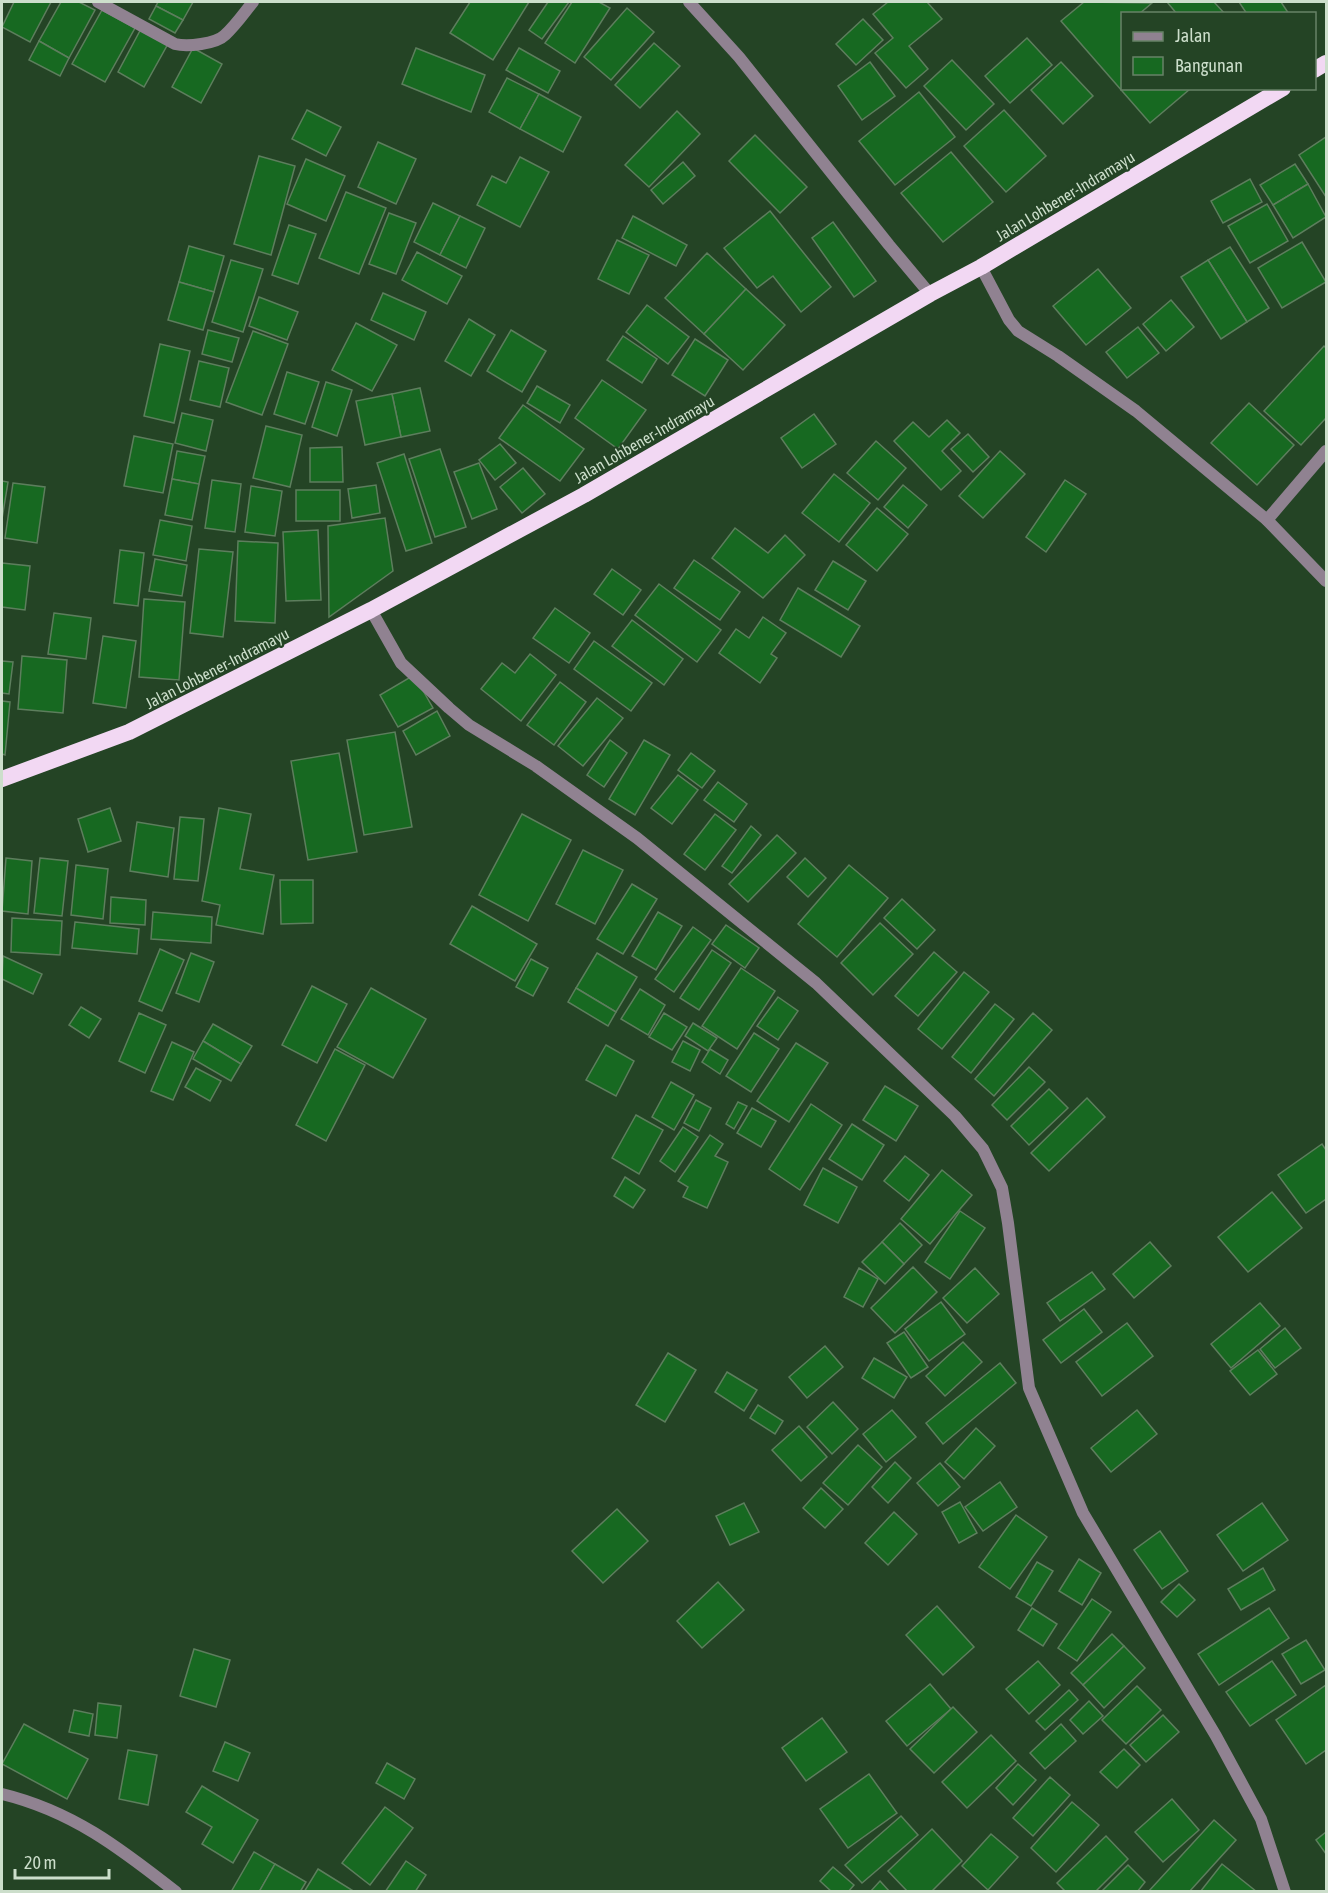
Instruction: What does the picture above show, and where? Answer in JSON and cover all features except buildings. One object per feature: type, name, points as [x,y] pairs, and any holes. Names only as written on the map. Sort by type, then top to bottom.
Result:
[{"type":"highway","name":"Jalan Lohbener-Indramayu","points":[[2,779],[129,732],[371,610],[584,495],[930,294],[981,267],[1280,90]]},
{"type":"street","points":[[98,2],[182,46],[224,38],[253,2]]},
{"type":"street","points":[[689,2],[739,57],[930,294]]},
{"type":"street","points":[[981,267],[1009,320],[1018,331],[1137,411],[1267,520],[1326,581]]},
{"type":"street","points":[[1267,520],[1326,451]]},
{"type":"street","points":[[371,610],[401,663],[449,708],[469,725],[536,766],[637,838],[816,982],[955,1116],[984,1149],[1002,1188],[1029,1388],[1083,1513],[1216,1736],[1261,1819],[1285,1892]]},
{"type":"street","points":[[2,1794],[30,1801],[78,1822],[128,1854],[176,1892]]}]
